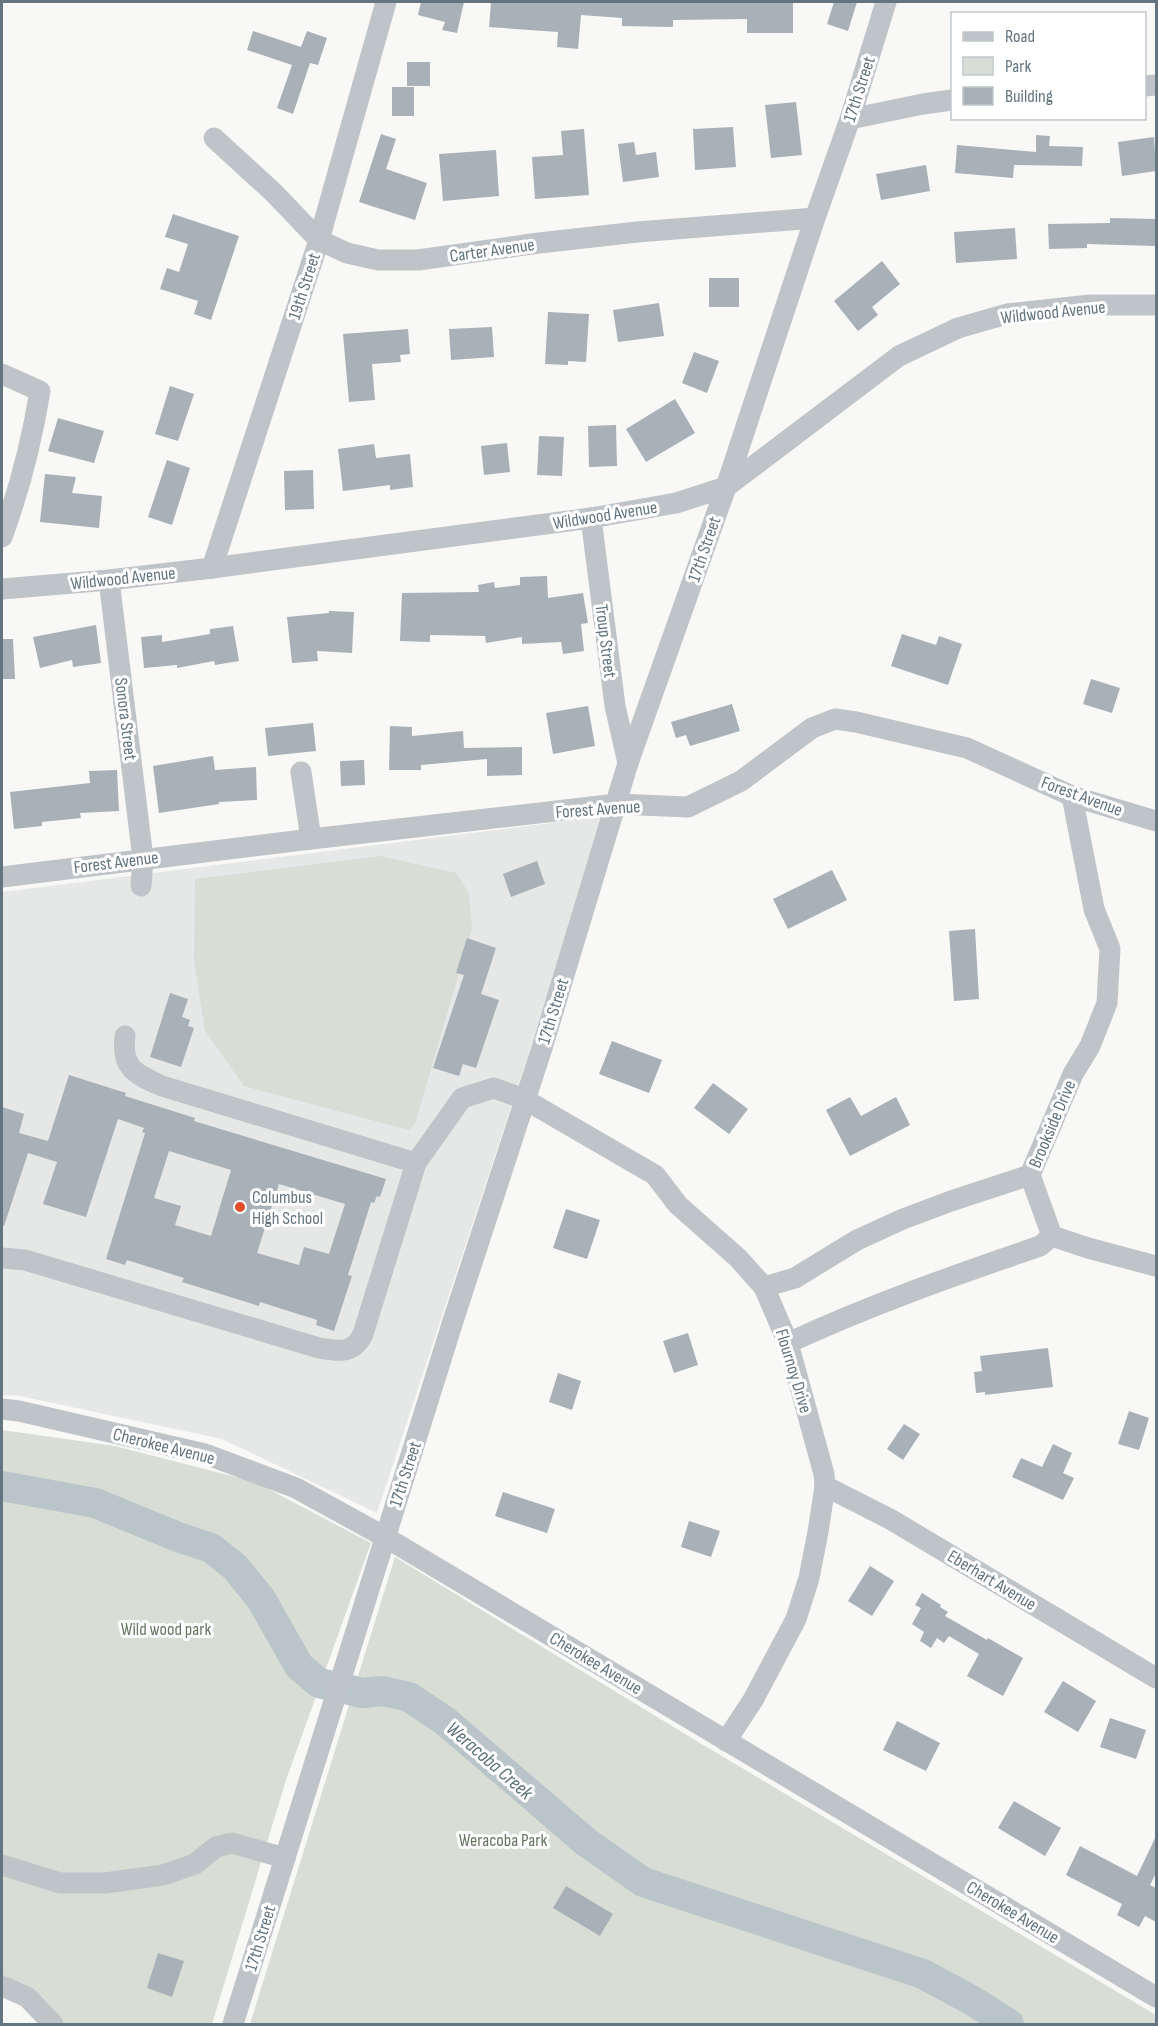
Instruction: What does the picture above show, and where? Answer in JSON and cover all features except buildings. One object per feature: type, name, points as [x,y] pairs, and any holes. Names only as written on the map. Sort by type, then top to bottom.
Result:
[{"type":"street","name":"19th Street","points":[[212,568],[319,240],[386,2]]},
{"type":"street","name":"17th Street","points":[[233,2025],[385,1537],[542,1048],[628,763],[726,487],[850,119],[886,2]]},
{"type":"street","points":[[850,119],[951,100]]},
{"type":"street","name":"Carter Avenue","points":[[214,138],[273,192],[319,240],[348,253],[378,260],[418,260],[638,232],[815,218]]},
{"type":"street","name":"Wildwood Avenue","points":[[2,590],[212,568],[591,518],[676,503],[726,487],[899,356],[958,328],[1007,314],[1090,305],[1156,305]]},
{"type":"street","points":[[2,374],[40,391],[32,435],[11,513],[2,537]]},
{"type":"street","name":"Troup Street","points":[[591,518],[615,706],[628,763]]},
{"type":"street","name":"Sonora Street","points":[[109,580],[143,859],[141,886]]},
{"type":"street","name":"Forest Avenue","points":[[2,877],[617,804],[688,807],[741,781],[812,728],[835,718],[966,748],[1072,796],[1156,821]]},
{"type":"street","points":[[301,772],[311,839]]},
{"type":"street","name":"Brookside Drive","points":[[764,1287],[795,1278],[857,1240],[903,1219],[1030,1175],[1073,1074],[1090,1046],[1107,1003],[1110,949],[1094,909],[1072,796]]},
{"type":"street","points":[[125,1036],[123,1052],[130,1068],[162,1086],[416,1163]]},
{"type":"street","name":"Flournoy Drive","points":[[2,1258],[26,1260],[319,1348],[335,1351],[348,1350],[358,1344],[363,1334],[416,1163],[462,1098],[494,1088],[524,1099],[656,1175],[678,1205],[738,1258],[764,1287],[788,1343],[824,1474],[825,1486],[809,1578],[796,1619],[753,1700],[726,1741]]},
{"type":"street","points":[[1030,1175],[1052,1236]]},
{"type":"street","points":[[1052,1236],[1156,1266]]},
{"type":"street","points":[[788,1343],[925,1285],[1040,1246],[1052,1236]]},
{"type":"street","name":"Cherokee Avenue","points":[[2,1409],[205,1454],[296,1488],[385,1537],[1156,1997]]},
{"type":"street","name":"Eberhart Avenue","points":[[825,1486],[890,1519],[1156,1678]]},
{"type":"street","points":[[2,1865],[60,1882],[105,1883],[163,1875],[195,1864],[216,1847],[232,1843],[285,1858]]},
{"type":"street","points":[[2,1986],[27,1997],[53,2025]]},
{"type":"shaded area","name":"Columbus High School","points":[[607,816],[377,1513],[222,1439],[20,1396],[2,1395],[2,892]]},
{"type":"green space","points":[[380,856],[456,873],[469,893],[472,928],[415,1124],[409,1130],[244,1086],[205,1031],[194,961],[195,879]]},
{"type":"green space","name":"Wild wood park","points":[[2,1430],[115,1446],[255,1482],[371,1543],[286,1780],[212,2024],[60,2024],[2,1981]]},
{"type":"green space","name":"Weracoba Park","points":[[395,1557],[695,1740],[1156,2015],[1156,2024],[250,2024]]},
{"type":"waterway","name":"Weracoba Creek","points":[[2,1486],[95,1503],[211,1548],[235,1567],[261,1599],[299,1666],[319,1683],[363,1693],[383,1691],[409,1697],[445,1721],[586,1842],[643,1882],[923,1974],[1009,2024]]},
{"type":"place","name":"Columbus High School","points":[[240,1207]]}]
